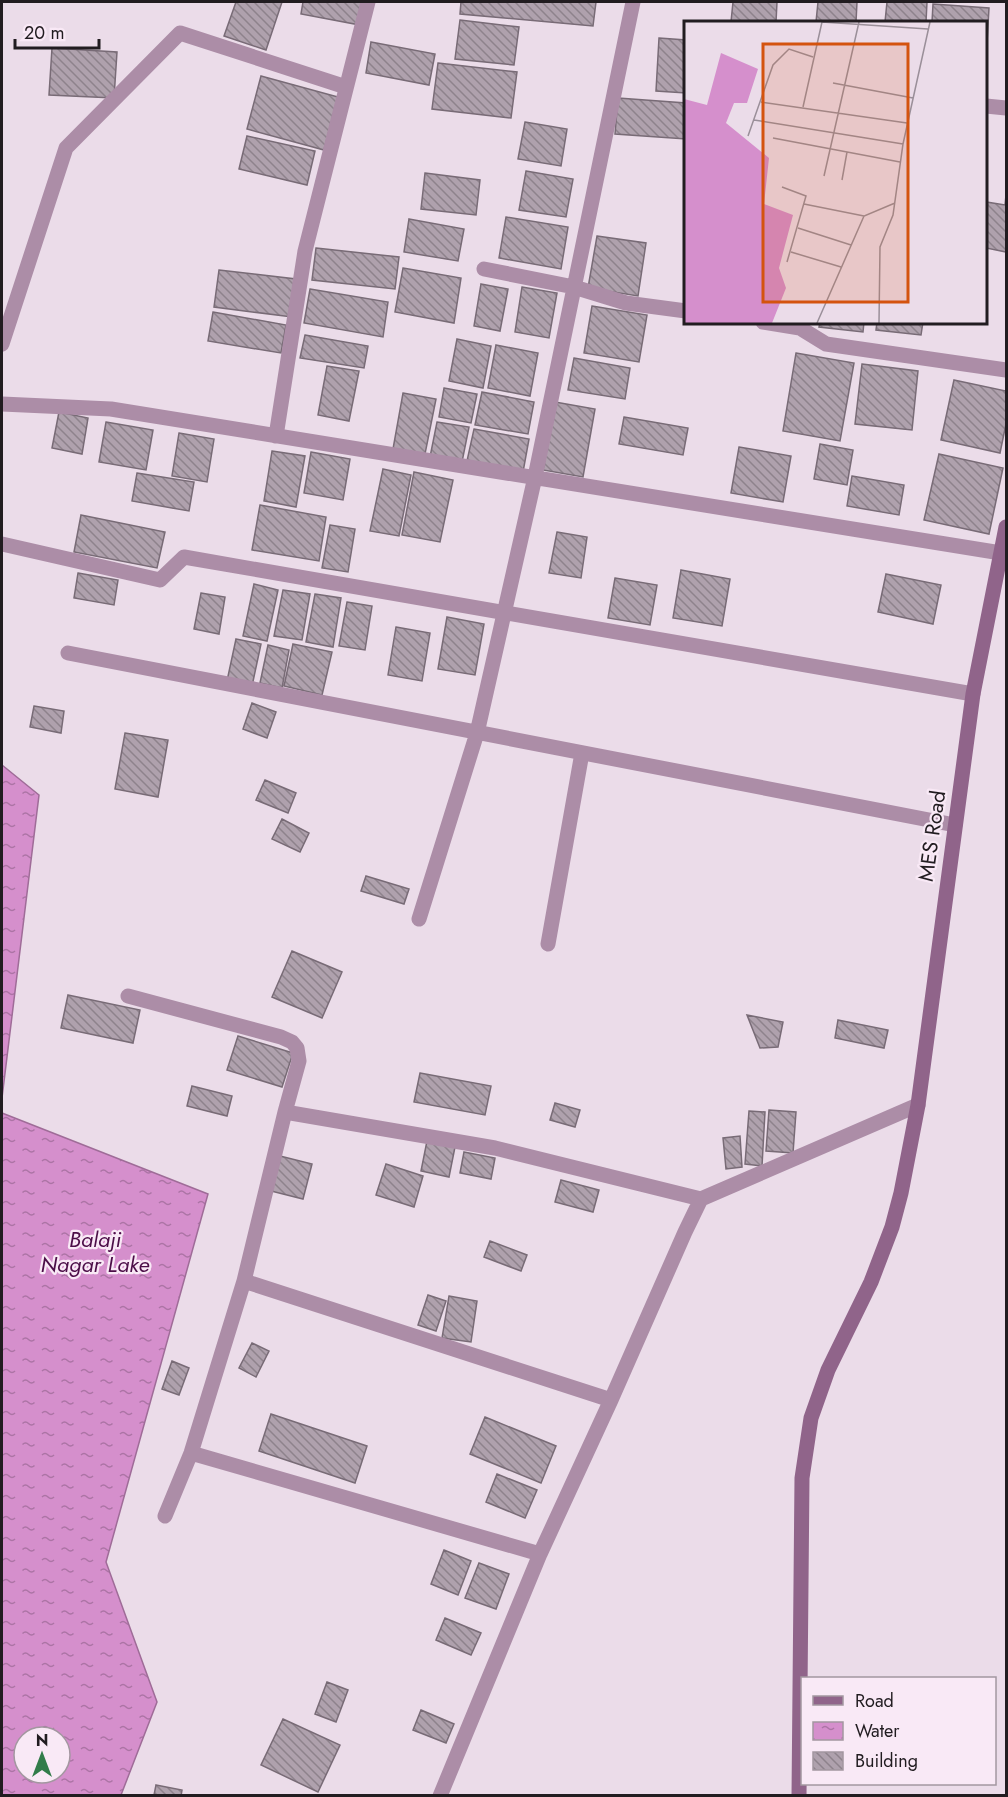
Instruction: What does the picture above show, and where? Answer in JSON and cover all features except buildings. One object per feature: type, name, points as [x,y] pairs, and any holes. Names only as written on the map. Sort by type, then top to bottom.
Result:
[{"type":"street","points":[[276,436],[304,251],[368,2]]},
{"type":"street","points":[[419,919],[477,732],[535,477],[633,2]]},
{"type":"street","points":[[2,344],[66,148],[180,33],[346,87]]},
{"type":"street","points":[[987,106],[1006,108]]},
{"type":"street","points":[[484,269],[574,287],[626,303],[684,311]]},
{"type":"street","points":[[775,324],[800,328],[826,344],[1006,370]]},
{"type":"street","points":[[2,404],[111,409],[1001,553]]},
{"type":"street","name":"MES Road","points":[[799,1796],[802,1478],[811,1418],[828,1370],[871,1282],[902,1193],[918,1105],[972,694],[1006,527]]},
{"type":"street","points":[[2,544],[160,580],[184,557],[972,694]]},
{"type":"street","points":[[68,653],[955,825]]},
{"type":"street","points":[[548,944],[582,753]]},
{"type":"street","points":[[128,996],[281,1037],[292,1042],[297,1048],[299,1061],[244,1281],[191,1453],[165,1516]]},
{"type":"street","points":[[285,1112],[495,1148],[701,1199],[918,1105]]},
{"type":"street","points":[[440,1796],[540,1554],[701,1199]]},
{"type":"street","points":[[244,1281],[611,1400]]},
{"type":"street","points":[[191,1453],[540,1554]]},
{"type":"water","points":[[2,765],[39,795],[2,1098]]},
{"type":"water","name":"Balaji Nagar Lake","points":[[2,1113],[208,1194],[106,1562],[157,1702],[121,1795],[2,1795]]}]
